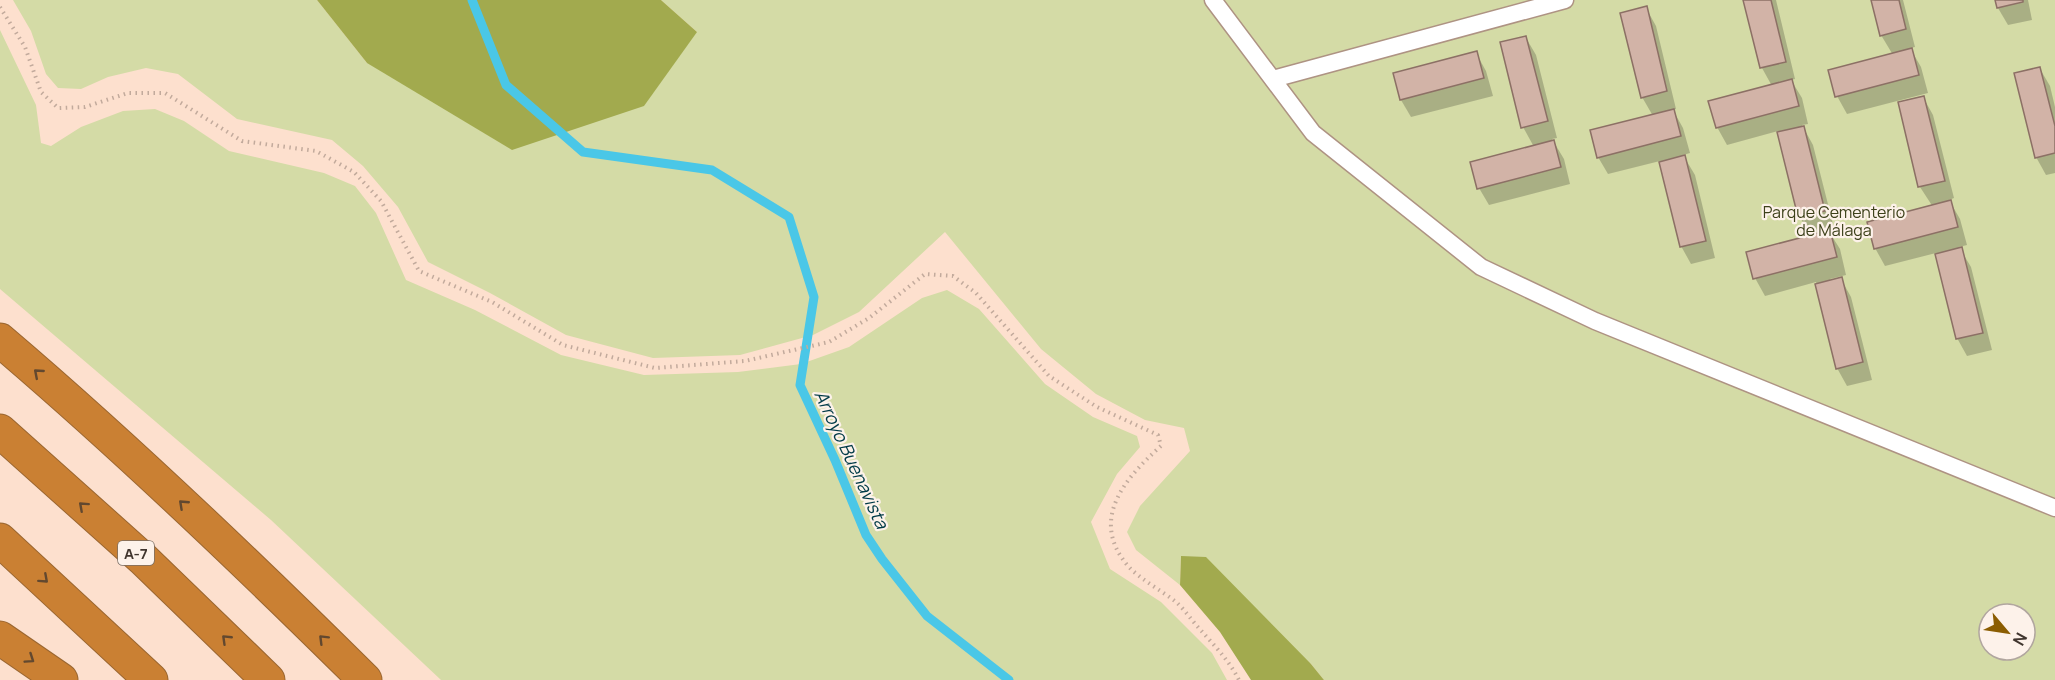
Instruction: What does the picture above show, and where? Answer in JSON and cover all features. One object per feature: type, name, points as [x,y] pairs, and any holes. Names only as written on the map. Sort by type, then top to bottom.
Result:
[{"type":"highway","points":[[0,340],[63,394],[238,554],[365,680]]},
{"type":"highway","name":"A-7","points":[[0,431],[143,559],[268,680]]},
{"type":"highway","points":[[0,540],[151,680]]},
{"type":"highway","points":[[0,638],[61,680]]},
{"type":"lane","points":[[1213,0],[1313,133],[1481,267],[1595,321],[2055,508]]},
{"type":"lane","points":[[1273,79],[1565,0]]},
{"type":"path","points":[[0,7],[25,47],[41,92],[58,108],[85,107],[128,93],[165,93],[242,141],[316,151],[354,172],[381,201],[419,271],[492,302],[563,345],[655,368],[745,361],[829,342],[869,318],[925,274],[953,276],[976,293],[1049,376],[1097,407],[1158,435],[1161,446],[1142,463],[1120,494],[1110,518],[1111,538],[1129,567],[1178,603],[1232,666],[1239,680]]},
{"type":"green space","name":"Parque Cementerio de Málaga","points":[[13,0],[317,0],[367,63],[697,32],[661,0],[2055,0],[2055,680],[1324,680],[1311,664],[1181,556],[1180,585],[1136,550],[1127,532],[1140,506],[1190,451],[1184,428],[1145,420],[1096,394],[1041,349],[945,232],[859,312],[813,335],[740,355],[653,358],[566,335],[428,262],[398,207],[363,166],[332,140],[237,119],[178,74],[146,68],[108,77],[81,89],[58,88],[46,74],[31,31]]},
{"type":"green space","points":[[317,0],[661,0],[697,32],[644,106],[512,150],[367,63]]},
{"type":"green space","points":[[0,30],[36,105],[41,143],[51,146],[81,127],[123,111],[155,109],[184,121],[229,151],[324,173],[355,186],[376,213],[406,280],[475,310],[561,355],[644,375],[738,372],[801,364],[849,347],[922,298],[947,290],[979,309],[1045,384],[1093,417],[1137,436],[1140,447],[1117,474],[1091,522],[1110,569],[1161,602],[1212,653],[1227,680],[441,680],[271,520],[0,289]]},
{"type":"green space","points":[[1181,556],[1206,557],[1324,680],[1251,680],[1220,632],[1180,585]]},
{"type":"building","points":[[1743,0],[1771,0],[1786,62],[1760,68]]},
{"type":"building","points":[[1871,0],[1899,0],[1906,29],[1880,36]]},
{"type":"building","points":[[1995,0],[2023,0],[2023,2],[1997,8]]},
{"type":"building","points":[[1647,6],[1667,91],[1641,98],[1620,13]]},
{"type":"building","points":[[1526,36],[1548,121],[1521,128],[1500,42]]},
{"type":"building","points":[[1912,48],[1919,75],[1835,97],[1828,70]]},
{"type":"building","points":[[1477,51],[1484,78],[1400,100],[1393,73]]},
{"type":"building","points":[[2040,67],[2055,126],[2055,153],[2035,158],[2014,73]]},
{"type":"building","points":[[1792,79],[1799,106],[1716,128],[1708,101]]},
{"type":"building","points":[[1924,96],[1945,181],[1918,187],[1898,102]]},
{"type":"building","points":[[1674,109],[1681,136],[1597,158],[1590,130]]},
{"type":"building","points":[[1804,126],[1825,211],[1798,217],[1777,132]]},
{"type":"building","points":[[1554,140],[1561,167],[1477,189],[1470,162]]},
{"type":"building","points":[[1685,155],[1706,241],[1680,247],[1659,162]]},
{"type":"building","points":[[1951,200],[1958,227],[1874,249],[1867,222]]},
{"type":"building","points":[[1830,230],[1837,257],[1753,279],[1746,252]]},
{"type":"building","points":[[1962,247],[1983,333],[1956,339],[1935,254]]},
{"type":"building","points":[[1842,277],[1863,362],[1836,369],[1815,284]]},
{"type":"waterway","name":"Arroyo Buenavista","points":[[472,0],[506,85],[583,152],[712,170],[789,217],[814,297],[800,385],[835,460],[866,535],[927,616],[1009,680]]}]
